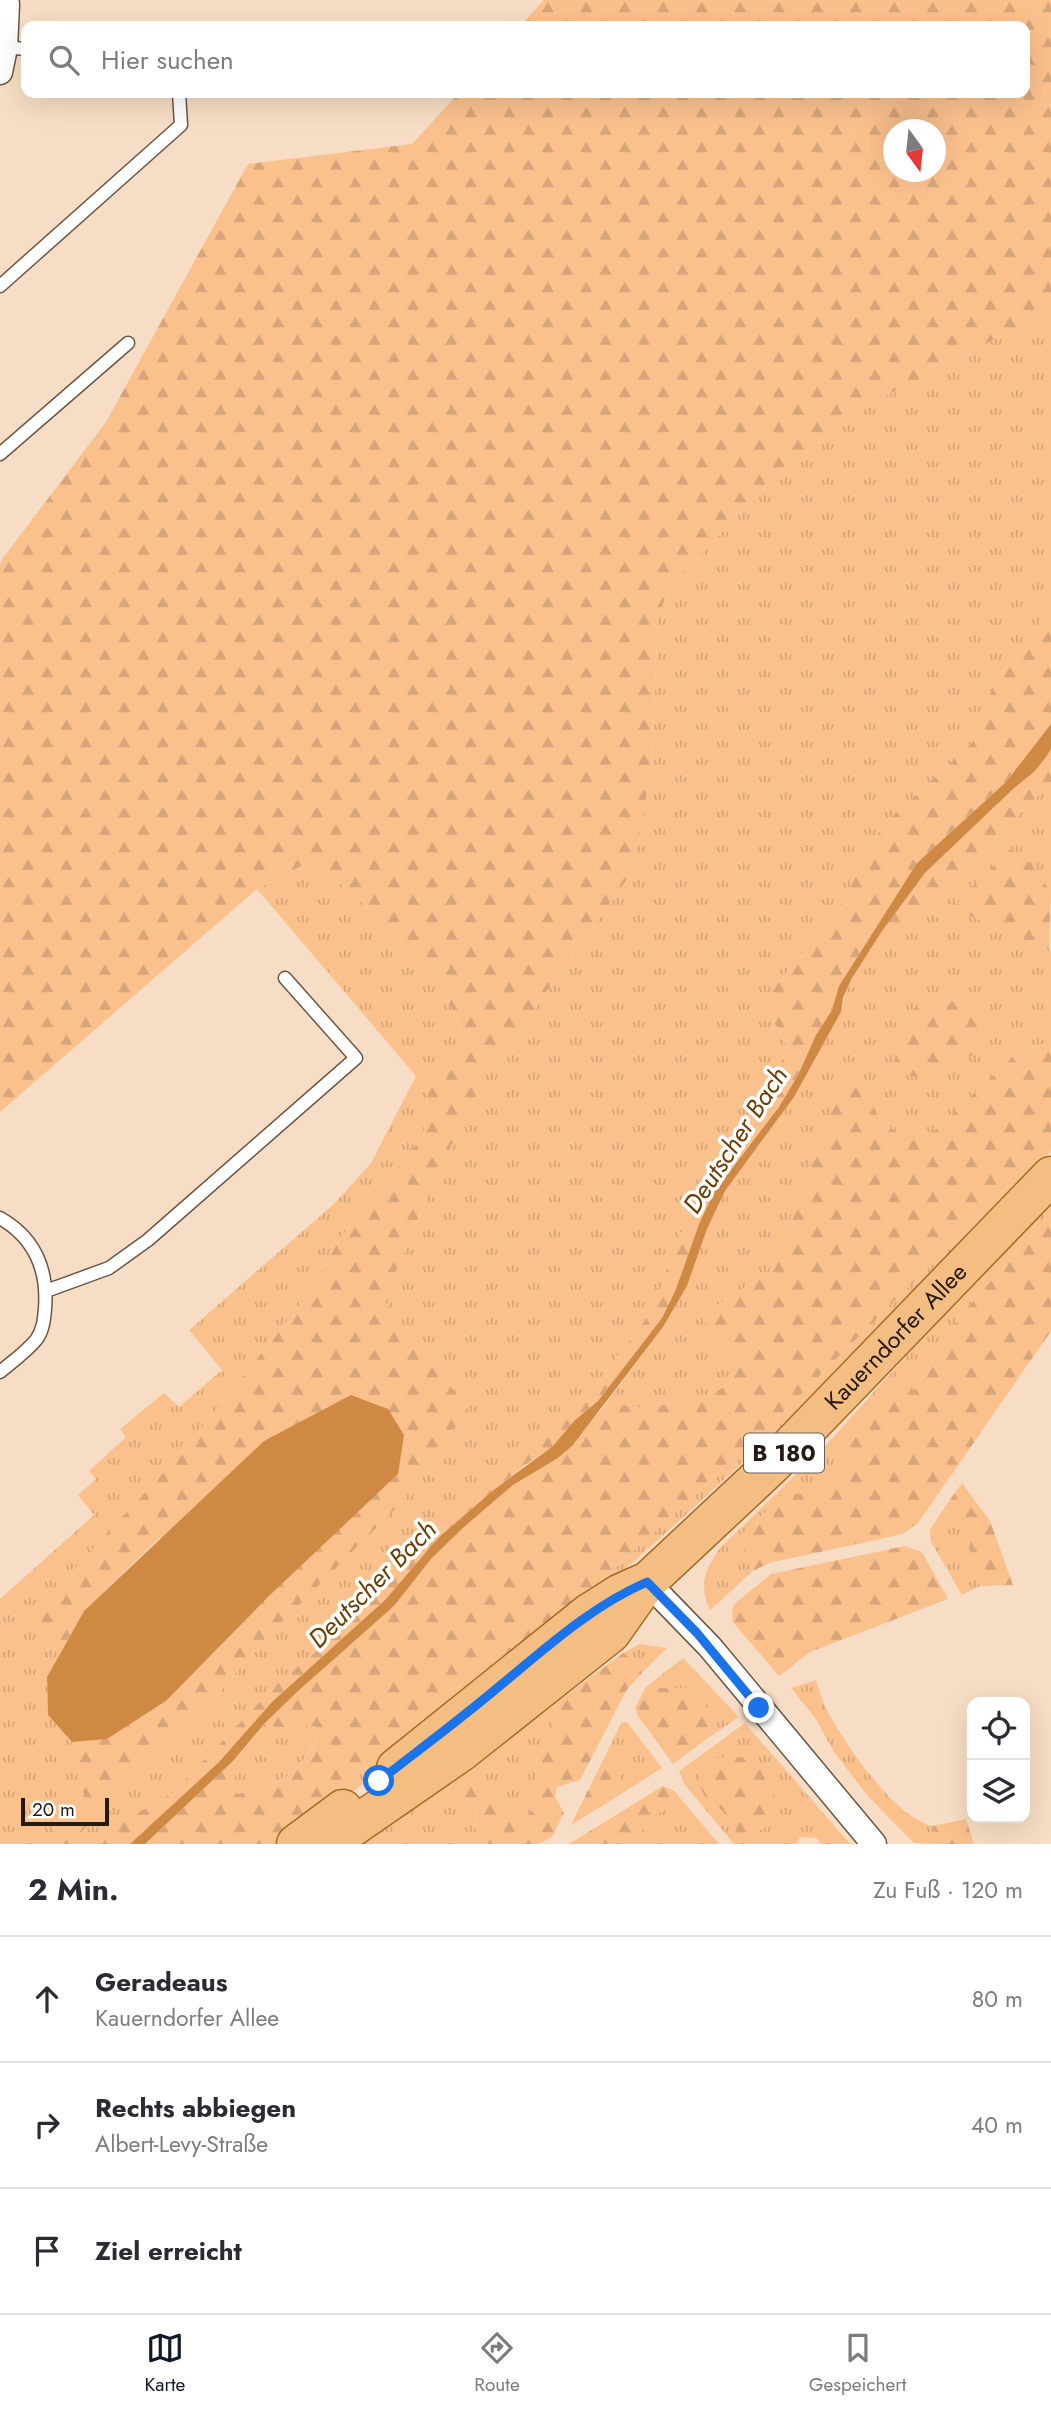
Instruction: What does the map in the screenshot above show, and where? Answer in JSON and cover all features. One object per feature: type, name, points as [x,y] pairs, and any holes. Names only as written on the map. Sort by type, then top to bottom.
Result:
[{"type":"main road","name":"Kauerndorfer Allee","points":[[328,1844],[461,1752],[611,1633],[647,1582],[774,1464],[1051,1176]]},
{"type":"main road","name":"Kauerndorfer Allee","points":[[296,1844],[475,1707],[589,1613],[619,1594],[647,1582]]},
{"type":"street","points":[[8,54],[9,1]]},
{"type":"street","points":[[647,1582],[710,1647],[874,1844]]},
{"type":"lane","points":[[0,286],[181,125],[179,98]]},
{"type":"lane","points":[[0,454],[128,343]]},
{"type":"lane","points":[[46,1291],[109,1268],[148,1240],[356,1059],[285,978]]},
{"type":"lane","points":[[0,1219],[17,1228],[28,1241],[43,1268],[46,1291],[44,1324],[37,1339],[0,1372]]},
{"type":"green space","points":[[544,0],[1051,0],[1051,316],[1005,333],[936,373],[860,407],[771,481],[675,581],[658,614],[652,764],[633,871],[487,1074],[435,1178],[384,1300],[468,1409],[402,1502],[265,1639],[197,1718],[129,1773],[72,1844],[42,1844],[41,1841],[84,1796],[72,1742],[107,1739],[166,1701],[268,1597],[398,1474],[159,1538],[84,1611],[59,1655],[34,1612],[181,1454],[307,1296],[341,1237],[424,1135],[428,1089],[463,1035],[448,1000],[354,893],[307,863],[257,889],[0,1112],[0,565],[106,422],[248,164],[412,144],[454,98],[1030,98],[1030,21],[525,21]]},
{"type":"green space","points":[[1051,316],[1051,609],[994,683],[972,743],[882,826],[839,907],[763,1002],[789,1049],[678,1239],[654,1308],[593,1388],[433,1533],[333,1638],[281,1680],[172,1793],[127,1819],[108,1833],[101,1844],[72,1844],[129,1773],[197,1718],[265,1639],[384,1300],[435,1178],[487,1074],[633,871],[652,764],[658,614],[675,581],[771,481],[860,407],[936,373],[1005,333]]},
{"type":"green space","points":[[1051,609],[1051,724],[1006,782],[917,863],[839,986],[832,1010],[779,1107],[714,1192],[662,1318],[598,1401],[574,1421],[553,1446],[525,1465],[439,1537],[385,1600],[272,1702],[219,1762],[130,1844],[101,1844],[108,1833],[127,1819],[172,1793],[281,1680],[333,1638],[433,1533],[593,1388],[654,1308],[677,1239],[789,1049],[763,1002],[839,907],[882,826],[972,743],[994,683]]},
{"type":"green space","points":[[1051,749],[1051,782],[901,933],[882,931],[925,873],[1034,772]]},
{"type":"green space","points":[[1051,782],[1051,893],[1033,864],[953,908],[1049,951],[1051,949],[1051,1043],[1022,1048],[934,1131],[900,1135],[879,1118],[865,1092],[842,1084],[770,1271],[701,1316],[739,1367],[730,1384],[705,1397],[680,1403],[636,1408],[608,1401],[663,1327],[687,1286],[707,1229],[725,1191],[794,1097],[841,1012],[847,990],[863,960],[882,931],[901,933]],"holes":[[[967,1000],[984,1010],[947,1066],[927,1077],[895,1057],[902,1034],[924,1004]]]},
{"type":"green space","points":[[1010,849],[1017,860],[1033,863],[1051,893],[1049,951],[952,908]]},
{"type":"green space","points":[[307,863],[354,893],[448,1000],[463,1036],[428,1089],[424,1135],[341,1237],[307,1296],[181,1454],[35,1612],[59,1655],[47,1677],[48,1715],[72,1742],[84,1796],[41,1841],[42,1844],[0,1844],[0,1599],[94,1515],[78,1495],[96,1479],[89,1471],[126,1437],[120,1429],[164,1393],[179,1407],[222,1370],[189,1330],[334,1204],[371,1163],[416,1076],[257,889]]},
{"type":"green space","points":[[967,1000],[985,1010],[985,1029],[978,1052],[927,1077],[898,1075],[895,1057],[902,1034],[900,1015],[924,1004]]},
{"type":"green space","points":[[1051,1043],[1051,1151],[1012,1194],[994,1202],[773,1422],[604,1578],[321,1803],[276,1844],[145,1844],[233,1761],[237,1794],[265,1787],[294,1773],[317,1742],[315,1726],[284,1727],[264,1724],[394,1606],[431,1559],[464,1527],[513,1485],[558,1458],[573,1445],[608,1401],[636,1408],[680,1403],[705,1397],[730,1384],[739,1367],[728,1359],[701,1316],[770,1271],[842,1083],[866,1092],[879,1118],[900,1135],[934,1131],[1022,1048]]},
{"type":"green space","points":[[1012,1194],[815,1394],[622,1572],[421,1739],[352,1793],[281,1844],[276,1844],[321,1803],[604,1578],[773,1422],[994,1202]]},
{"type":"green space","points":[[1051,1196],[1051,1213],[959,1317],[916,1389],[887,1393],[841,1472],[818,1495],[785,1493],[745,1553],[753,1571],[710,1610],[705,1592],[705,1578],[719,1549],[826,1445]]},
{"type":"green space","points":[[1051,1213],[1051,1331],[918,1523],[903,1534],[769,1563],[753,1571],[745,1553],[742,1534],[785,1493],[818,1495],[841,1472],[843,1440],[887,1393],[916,1389],[959,1317]]},
{"type":"green space","points":[[962,1483],[990,1521],[1013,1585],[980,1586],[967,1538],[944,1508]]},
{"type":"green space","points":[[944,1508],[967,1538],[980,1586],[962,1595],[931,1542],[930,1530]]},
{"type":"green space","points":[[905,1546],[922,1552],[948,1599],[810,1652],[779,1676],[732,1621],[733,1605],[771,1574]]},
{"type":"green space","points":[[640,1644],[667,1648],[642,1673],[635,1661],[623,1653]]},
{"type":"green space","points":[[623,1653],[635,1661],[642,1673],[626,1691],[580,1780],[557,1787],[555,1797],[564,1813],[552,1837],[539,1844],[484,1844],[477,1834],[474,1804],[459,1795],[453,1781],[473,1766],[495,1797],[523,1818],[539,1804],[541,1794],[535,1769],[537,1758],[549,1746],[555,1734],[552,1719],[564,1697]]},
{"type":"green space","points":[[683,1658],[739,1717],[708,1738],[709,1711],[689,1689],[646,1687]]},
{"type":"green space","points":[[816,1680],[825,1706],[871,1776],[902,1809],[933,1826],[938,1844],[914,1843],[867,1795],[834,1752],[815,1718],[791,1688]]},
{"type":"green space","points":[[646,1687],[689,1689],[709,1711],[708,1738],[673,1764],[635,1708]]},
{"type":"green space","points":[[564,1697],[552,1719],[555,1734],[549,1746],[537,1758],[535,1769],[541,1794],[539,1804],[523,1818],[495,1797],[473,1767]]},
{"type":"green space","points":[[627,1722],[662,1768],[618,1796],[620,1773],[615,1764],[605,1756],[621,1723]]},
{"type":"green space","points":[[745,1723],[850,1844],[821,1844],[817,1838],[800,1837],[797,1844],[734,1844],[684,1784],[679,1771]]},
{"type":"green space","points":[[264,1724],[284,1727],[315,1726],[317,1741],[294,1773],[265,1787],[236,1794],[233,1761]]},
{"type":"green space","points":[[605,1756],[615,1764],[620,1773],[618,1796],[571,1825]]},
{"type":"green space","points":[[730,1756],[753,1759],[771,1772],[773,1779],[774,1805],[769,1826],[752,1834],[747,1840],[740,1838],[722,1810],[706,1799],[699,1784],[700,1770],[712,1759]]},
{"type":"green space","points":[[453,1781],[459,1795],[473,1803],[477,1834],[484,1844],[355,1844]]},
{"type":"green space","points":[[663,1786],[675,1791],[680,1798],[654,1815],[646,1829],[606,1844],[569,1844]]},
{"type":"green space","points":[[680,1798],[719,1844],[606,1844],[646,1829],[654,1815]]},
{"type":"green space","points":[[966,1819],[974,1844],[938,1844],[933,1826]]},
{"type":"shaded area","points":[[1051,724],[1051,749],[1034,772],[925,873],[882,931],[852,978],[843,998],[841,1012],[794,1097],[725,1191],[707,1229],[687,1286],[663,1327],[573,1445],[558,1458],[513,1485],[464,1527],[431,1559],[394,1606],[297,1692],[264,1724],[233,1761],[145,1844],[130,1844],[219,1762],[272,1702],[385,1600],[439,1537],[495,1489],[553,1446],[574,1421],[598,1401],[662,1318],[714,1192],[779,1107],[832,1010],[839,986],[917,863],[1006,782]]},
{"type":"shaded area","points":[[351,1395],[388,1409],[404,1435],[398,1474],[268,1597],[166,1701],[107,1739],[72,1742],[48,1715],[47,1677],[84,1611],[264,1441]]},
{"type":"route","points":[[379,1781],[475,1707],[589,1613],[619,1594],[647,1582],[697,1633],[759,1708]]},
{"type":"water label","name":"Deutscher Bach","points":[[735,1140]]},
{"type":"water label","name":"Deutscher Bach","points":[[372,1584]]}]
